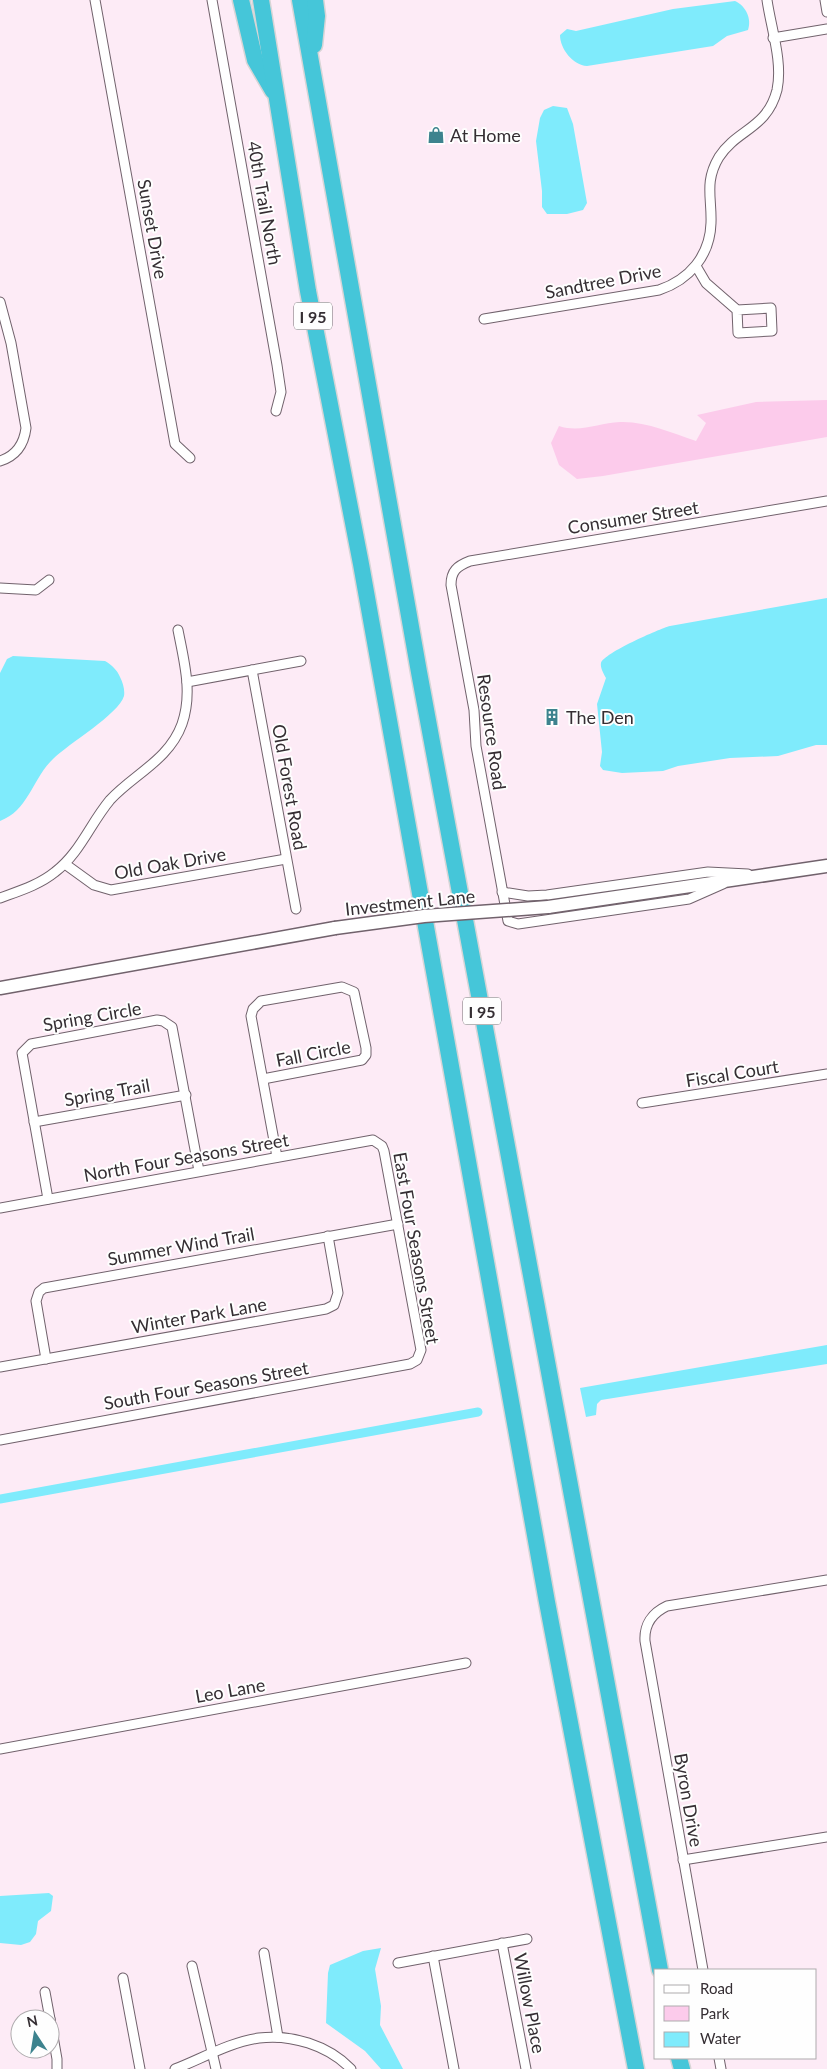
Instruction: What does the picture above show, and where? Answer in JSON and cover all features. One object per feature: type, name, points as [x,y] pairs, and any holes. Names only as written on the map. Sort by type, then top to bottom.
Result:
[{"type":"highway","points":[[241,0],[255,60],[278,99]]},
{"type":"highway","name":"I 95","points":[[261,0],[308,291],[361,564],[549,1612],[636,2069]]},
{"type":"highway","name":"I 95","points":[[300,0],[414,643],[660,1969]]},
{"type":"highway","points":[[312,67],[317,16],[315,0]]},
{"type":"street","name":"Sunset Drive","points":[[95,0],[175,444],[190,458]]},
{"type":"street","name":"40th Trail North","points":[[212,0],[278,366],[281,392],[276,411]]},
{"type":"street","name":"Sandtree Drive","points":[[484,319],[659,290],[680,281],[696,266],[707,246],[710,235],[711,218],[708,193],[714,167],[726,148],[760,120],[774,99],[778,77],[767,0]]},
{"type":"street","points":[[825,0],[827,12]]},
{"type":"street","points":[[773,38],[827,29]]},
{"type":"street","points":[[696,266],[706,283],[737,310],[771,308],[772,331],[738,333],[737,310]]},
{"type":"street","points":[[0,302],[11,343],[26,428],[24,440],[18,450],[0,461]]},
{"type":"street","name":"Consumer Street","points":[[451,576],[458,565],[470,560],[827,501]]},
{"type":"street","name":"Resource Road","points":[[451,576],[474,710],[476,746],[508,920],[518,924],[688,899],[733,879]]},
{"type":"street","points":[[0,588],[36,590],[49,580]]},
{"type":"street","points":[[0,898],[42,881],[65,864],[80,847],[108,802],[169,747],[179,730],[186,712],[188,682],[178,630]]},
{"type":"street","points":[[188,682],[301,661]]},
{"type":"street","name":"Old Forest Road","points":[[252,670],[296,909]]},
{"type":"street","name":"Old Oak Drive","points":[[65,864],[94,885],[112,890],[286,859]]},
{"type":"street","name":"Investment Lane","points":[[0,988],[335,928],[424,916],[548,907],[827,866]]},
{"type":"street","points":[[502,892],[528,896],[547,895],[708,872],[761,875]]},
{"type":"street","name":"Fall Circle","points":[[263,1079],[362,1060],[366,1055],[366,1048],[354,992],[342,987],[256,1004],[251,1016],[277,1157]]},
{"type":"street","name":"Spring Circle","points":[[48,1199],[22,1059],[26,1047],[31,1044],[98,1030],[157,1020],[172,1027],[199,1171]]},
{"type":"street","name":"Fiscal Court","points":[[642,1103],[827,1074]]},
{"type":"street","name":"Spring Trail","points":[[34,1122],[186,1095]]},
{"type":"street","name":"North Four Seasons Street","points":[[0,1208],[348,1144],[373,1140],[378,1142]]},
{"type":"street","name":"East Four Seasons Street","points":[[378,1142],[384,1151],[398,1224],[421,1350],[418,1360]]},
{"type":"street","name":"Summer Wind Trail","points":[[46,1359],[36,1301],[39,1292],[44,1288],[398,1224]]},
{"type":"street","name":"Winter Park Lane","points":[[0,1367],[326,1309],[334,1305],[338,1293],[328,1236]]},
{"type":"street","name":"South Four Seasons Street","points":[[0,1440],[410,1364],[418,1360]]},
{"type":"street","name":"Byron Drive","points":[[703,1969],[645,1635],[652,1616],[667,1606],[827,1580]]},
{"type":"street","name":"Leo Lane","points":[[0,1749],[466,1663]]},
{"type":"street","points":[[683,1860],[827,1837]]},
{"type":"street","points":[[398,1963],[527,1939]]},
{"type":"street","name":"Willow Place","points":[[502,1943],[526,2069]]},
{"type":"street","points":[[264,1953],[278,2037]]},
{"type":"street","points":[[433,1956],[454,2069]]},
{"type":"street","points":[[192,1966],[216,2069]]},
{"type":"street","points":[[123,1978],[140,2069]]},
{"type":"street","points":[[45,1992],[48,2009]]},
{"type":"street","points":[[175,2069],[258,2038],[278,2037],[298,2040],[325,2050],[351,2069]]},
{"type":"green space","points":[[827,400],[827,437],[603,476],[577,479],[559,465],[551,443],[559,426],[582,428],[620,422],[649,425],[696,441],[706,423],[697,415],[756,402]]},
{"type":"water","points":[[735,1],[745,9],[749,17],[748,30],[727,36],[713,46],[587,66],[577,63],[572,59],[562,46],[560,35],[567,29],[576,31],[673,9]]},
{"type":"water","points":[[553,106],[567,108],[573,124],[587,203],[583,210],[567,214],[547,214],[542,207],[536,141],[540,118],[544,110]]},
{"type":"water","points":[[827,598],[827,745],[816,745],[778,756],[730,758],[678,766],[663,771],[622,773],[603,770],[600,766],[602,752],[597,704],[606,678],[601,665],[604,659],[632,642],[670,626]]},
{"type":"water","points":[[13,656],[105,661],[119,674],[123,684],[124,696],[113,711],[103,720],[53,759],[24,802],[10,816],[0,821],[0,673],[7,659]]},
{"type":"water","points":[[827,1345],[827,1364],[601,1400],[597,1404],[596,1415],[586,1417],[580,1388]]},
{"type":"water","points":[[49,1893],[53,1896],[51,1911],[38,1921],[36,1934],[30,1942],[21,1945],[0,1943],[0,1896]]},
{"type":"water","points":[[381,1948],[375,1969],[381,2006],[380,2025],[403,2069],[381,2069],[365,2051],[326,2023],[330,1965],[363,1951]]},
{"type":"waterway","points":[[0,1499],[478,1412]]},
{"type":"place","name":"At Home","points":[[436,135]]},
{"type":"place","name":"The Den","points":[[552,717]]}]
